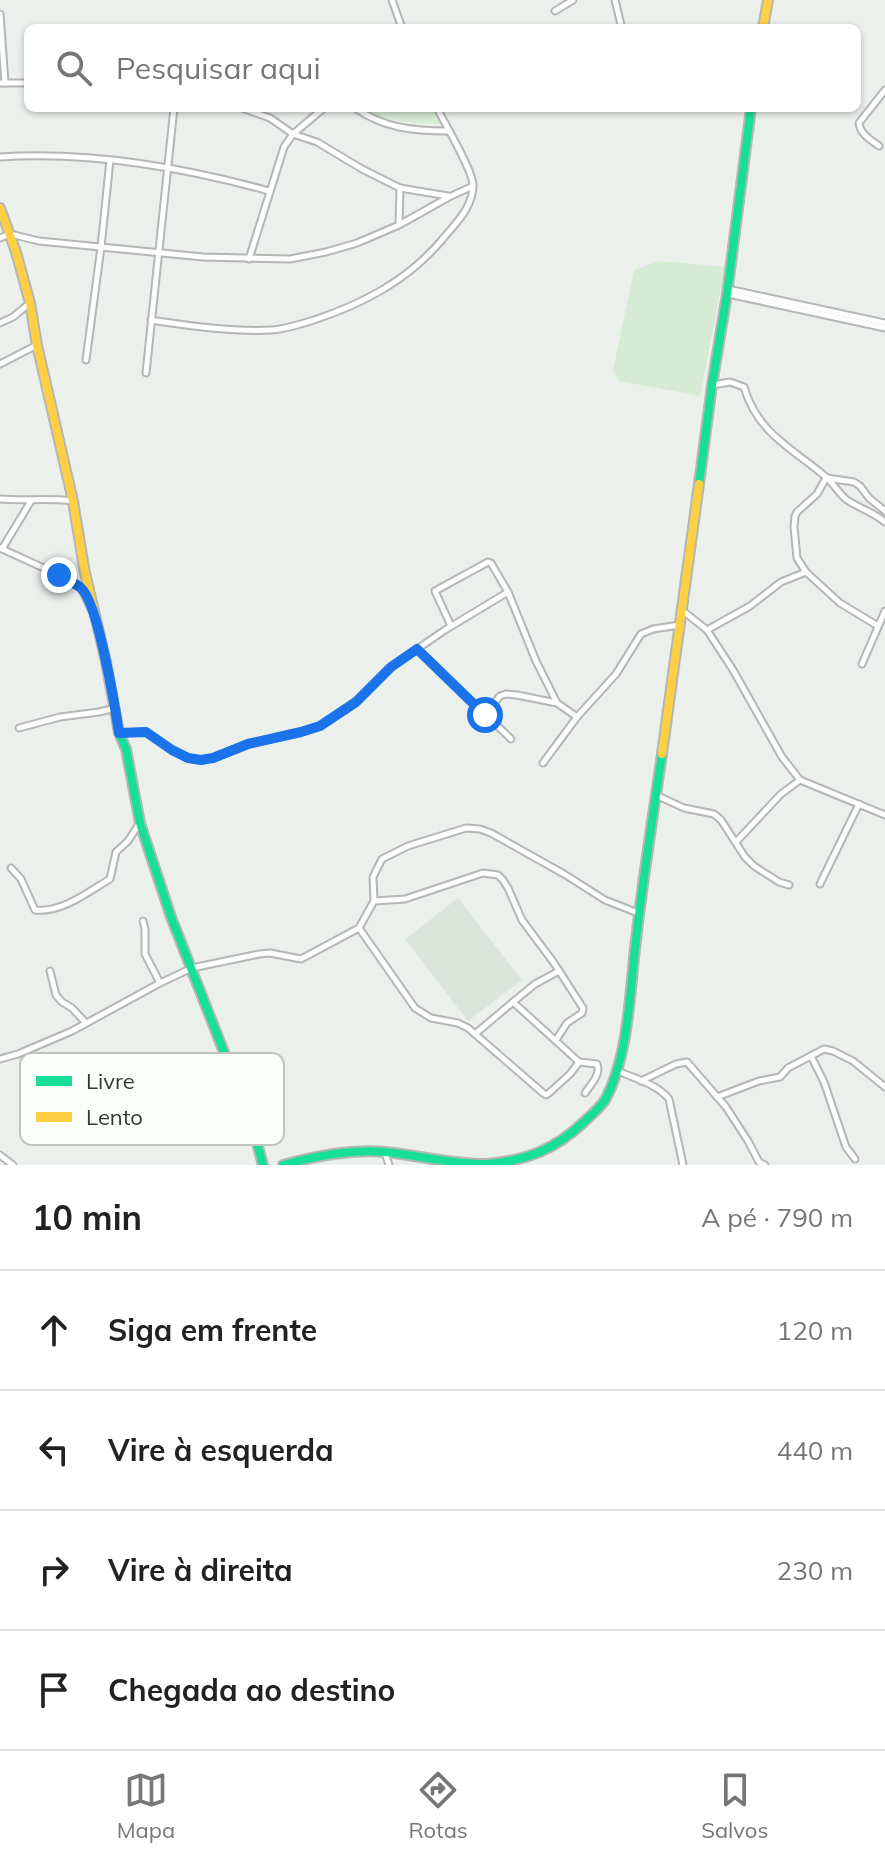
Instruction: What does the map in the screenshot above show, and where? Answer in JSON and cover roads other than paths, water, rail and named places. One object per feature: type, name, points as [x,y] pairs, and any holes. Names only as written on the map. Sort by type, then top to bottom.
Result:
[{"type":"main road","points":[[764,24],[768,0]]},
{"type":"main road","points":[[283,1165],[333,1153],[384,1152],[476,1165],[519,1162],[558,1144],[604,1101],[623,1047],[750,112]]},
{"type":"main road","points":[[0,208],[30,303],[140,823],[171,917],[225,1053]]},
{"type":"main road","points":[[258,1145],[263,1165]]},
{"type":"street","points":[[392,0],[401,24]]},
{"type":"street","points":[[555,11],[573,0]]},
{"type":"street","points":[[615,0],[621,24]]},
{"type":"street","points":[[0,14],[2,83],[24,83]]},
{"type":"street","points":[[879,146],[864,135],[859,123],[885,90]]},
{"type":"street","points":[[146,373],[174,112]]},
{"type":"street","points":[[253,112],[270,118],[293,134],[317,142],[400,188],[449,197]]},
{"type":"street","points":[[249,259],[284,147],[293,134],[319,112]]},
{"type":"street","points":[[361,112],[375,121],[404,128],[448,131]]},
{"type":"street","points":[[151,320],[228,329],[274,330],[349,308],[397,281],[431,252],[465,212],[472,197],[472,177],[439,112]]},
{"type":"street","points":[[0,157],[32,155],[169,167],[269,191]]},
{"type":"street","points":[[86,360],[110,160]]},
{"type":"street","points":[[0,238],[10,234],[39,241],[101,247],[249,259],[290,259],[357,243],[473,186]]},
{"type":"street","points":[[399,225],[400,188]]},
{"type":"street","points":[[727,291],[885,326]]},
{"type":"street","points":[[0,323],[30,303]]},
{"type":"street","points":[[1,362],[37,345]]},
{"type":"street","points":[[712,385],[730,382],[744,387],[757,416],[775,438],[826,478],[845,499],[885,522]]},
{"type":"street","points":[[826,478],[854,482],[885,511]]},
{"type":"street","points":[[826,478],[817,494],[795,516],[797,558],[806,572],[840,603],[878,626]]},
{"type":"street","points":[[862,507],[869,498]]},
{"type":"street","points":[[0,499],[73,501]]},
{"type":"street","points":[[31,501],[1,549],[81,588],[95,617]]},
{"type":"street","points":[[451,626],[435,593],[488,562],[494,565],[557,703]]},
{"type":"street","points":[[707,630],[750,606],[781,582],[806,572]]},
{"type":"street","points":[[119,733],[146,732],[172,750],[201,760],[248,744],[320,726],[356,702],[391,667],[508,592]]},
{"type":"street","points":[[683,611],[707,630],[782,757],[800,780],[885,815]]},
{"type":"street","points":[[862,664],[885,611]]},
{"type":"street","points":[[543,763],[577,717],[616,674],[641,634],[681,625]]},
{"type":"street","points":[[417,649],[511,739]]},
{"type":"street","points":[[485,715],[500,696],[506,694],[557,703],[577,717]]},
{"type":"street","points":[[19,728],[60,717],[116,708]]},
{"type":"street","points":[[736,842],[781,794],[800,780]]},
{"type":"street","points":[[657,796],[684,808],[714,814],[754,866],[789,885]]},
{"type":"street","points":[[820,884],[859,804]]},
{"type":"street","points":[[11,868],[21,879],[35,910],[48,911],[110,879],[114,856],[140,823]]},
{"type":"street","points":[[20,1053],[192,968],[270,953],[301,959],[359,928],[374,901],[373,877],[382,859],[408,846],[466,828],[491,833],[605,900],[639,913]]},
{"type":"street","points":[[374,901],[405,899],[483,873],[498,875],[508,888],[522,920],[584,1009],[567,1023],[556,1040]]},
{"type":"street","points":[[143,921],[145,954],[160,983]]},
{"type":"street","points":[[359,928],[415,1008],[431,1018],[468,1028],[546,1095],[579,1062]]},
{"type":"street","points":[[50,971],[56,995],[86,1023]]},
{"type":"street","points":[[475,1034],[535,984],[559,971]]},
{"type":"street","points":[[513,1002],[579,1062],[597,1064],[595,1079],[585,1093]]},
{"type":"street","points":[[717,1097],[759,1081],[780,1077],[788,1068],[824,1049],[853,1061],[885,1087]]},
{"type":"street","points":[[0,1059],[20,1053]]},
{"type":"street","points":[[811,1056],[824,1082],[846,1147],[855,1159]]},
{"type":"street","points":[[641,1081],[687,1062],[717,1097],[759,1162],[765,1165]]},
{"type":"street","points":[[617,1071],[663,1091],[669,1099],[683,1165]]},
{"type":"street","points":[[384,1152],[389,1165]]},
{"type":"street","points":[[0,1155],[13,1165]]},
{"type":"street","points":[[530,1156],[536,1165]]}]
